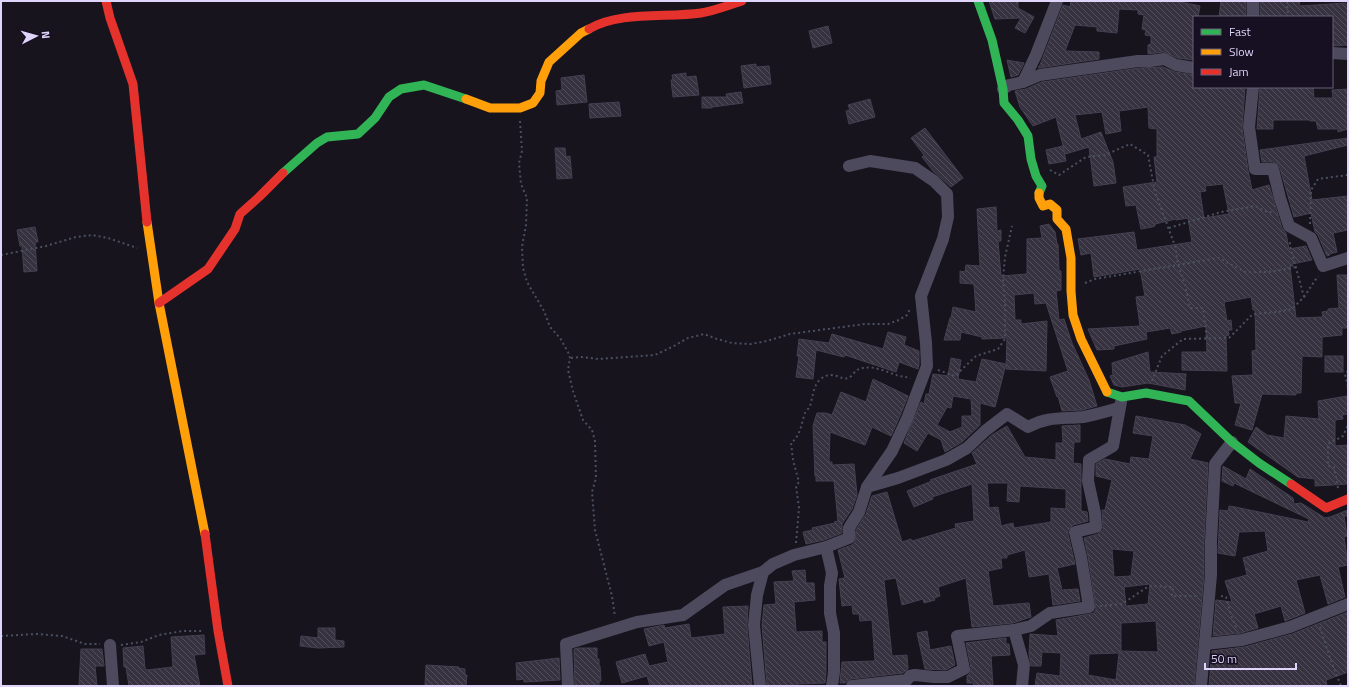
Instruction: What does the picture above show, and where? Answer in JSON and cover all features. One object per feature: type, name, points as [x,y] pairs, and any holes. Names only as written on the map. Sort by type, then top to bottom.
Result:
[{"type":"street","points":[[106,1],[110,18],[133,84],[151,253],[159,303],[208,550],[218,632],[228,686]]},
{"type":"street","points":[[159,303],[208,269],[234,229],[240,214],[289,166],[327,137],[358,134],[375,118],[389,97],[401,89],[424,85],[490,108],[520,108],[532,103],[540,93],[541,81],[549,62],[581,33],[597,24],[614,19],[702,14],[742,1]]},
{"type":"street","points":[[978,1],[992,40],[1003,88],[1004,103],[1018,120],[1028,136],[1031,159],[1036,176],[1042,186],[1038,194],[1039,200],[1043,206],[1050,204],[1057,210],[1057,219],[1066,229],[1071,258],[1073,315],[1077,327],[1107,393],[1121,402]]},
{"type":"street","points":[[1023,82],[1036,55],[1057,1]]},
{"type":"street","points":[[1253,1],[1253,16]]},
{"type":"street","points":[[1333,53],[1348,54]]},
{"type":"street","points":[[1003,88],[1040,75],[1164,58],[1176,65],[1193,68]]},
{"type":"street","points":[[1253,88],[1249,126],[1255,170],[1273,169],[1283,212],[1289,226],[1311,238],[1322,266],[1348,258]]},
{"type":"street","points":[[568,686],[566,644],[637,622],[683,615],[725,585],[763,572],[773,564],[797,555],[826,548],[849,538],[849,528],[858,512],[867,487],[892,451],[907,419],[927,366],[921,296],[943,239],[948,217],[947,194],[934,181],[915,168],[870,160],[849,166]]},
{"type":"street","points":[[867,487],[898,478],[946,460],[967,448],[985,431],[1007,414],[1028,427],[1036,422],[1059,417],[1081,417],[1101,413],[1121,402],[1146,393],[1189,401],[1232,442],[1259,463],[1326,508],[1345,496]]},
{"type":"street","points":[[852,686],[908,683],[910,676],[915,675],[934,677],[948,676],[964,669],[957,636],[1014,630],[1031,626],[1050,613],[1089,607],[1081,557],[1075,532],[1096,527],[1095,513],[1088,481],[1089,460],[1113,446],[1121,402]]},
{"type":"street","points":[[1201,686],[1209,596],[1215,464],[1232,442]]},
{"type":"street","points":[[826,548],[832,573],[830,586],[830,613],[834,633],[834,672],[832,686],[840,686]]},
{"type":"street","points":[[760,686],[754,625],[757,595],[763,572]]},
{"type":"street","points":[[1205,644],[1242,640],[1290,627],[1348,604]]},
{"type":"street","points":[[1014,630],[1024,664],[1022,686]]},
{"type":"street","points":[[110,645],[113,686]]},
{"type":"path","points":[[1288,1],[1288,16]]},
{"type":"path","points":[[520,108],[522,150],[519,163],[521,184],[527,198],[526,225],[522,247],[523,268],[527,282],[544,311],[550,327],[560,338],[570,358],[568,370],[573,391],[583,420],[592,430],[595,440],[596,478],[592,492],[595,530],[612,596],[616,629]]},
{"type":"path","points":[[1048,169],[1059,175],[1086,157],[1106,154],[1130,144],[1148,155],[1155,192],[1175,246],[1178,265],[1185,285],[1190,308],[1203,308],[1207,339]]},
{"type":"path","points":[[1311,238],[1311,190],[1318,179],[1348,175]]},
{"type":"path","points":[[1169,228],[1221,212],[1255,206],[1267,212],[1283,212]]},
{"type":"path","points":[[927,366],[955,376],[976,356],[998,349],[1004,338],[1005,303],[1003,279],[1005,257],[1012,226]]},
{"type":"path","points":[[1289,226],[1290,246],[1304,297]]},
{"type":"path","points":[[1,255],[46,246],[76,237],[92,235],[108,238],[151,253]]},
{"type":"path","points":[[1071,291],[1080,285],[1095,279],[1178,265],[1186,262],[1219,258],[1245,272],[1268,272],[1297,267]]},
{"type":"path","points":[[1146,393],[1162,356],[1183,339],[1228,338],[1253,314],[1292,309],[1314,284],[1322,266]]},
{"type":"path","points":[[570,358],[581,357],[599,359],[655,354],[688,338],[704,334],[732,343],[751,344],[797,333],[865,324],[888,324],[899,320],[907,314],[914,302],[921,296]]},
{"type":"path","points":[[797,555],[796,538],[799,508],[796,486],[799,482],[793,460],[791,443],[800,433],[805,412],[810,406],[811,398],[818,382],[822,378],[832,374],[844,379],[848,378],[856,370],[865,368],[883,370],[899,376],[908,377],[920,385]]},
{"type":"path","points":[[1348,371],[1345,374],[1348,387]]},
{"type":"path","points":[[1345,496],[1337,488],[1334,467],[1328,466],[1328,444],[1343,436],[1348,425]]},
{"type":"path","points":[[1089,607],[1122,604],[1148,586],[1172,587],[1172,596],[1215,595],[1226,597],[1231,614],[1242,640]]},
{"type":"path","points":[[1316,617],[1341,686]]},
{"type":"building","points":[[989,1],[1018,1],[1018,8],[1034,17],[1025,33],[1015,28],[1021,18],[995,19]]},
{"type":"building","points":[[1071,1],[1176,1],[1200,6],[1198,16],[1193,16],[1193,60],[1178,58],[1163,52],[1148,54],[1148,45],[1151,44],[1151,36],[1145,35],[1146,30],[1142,29],[1144,15],[1138,14],[1138,10],[1119,9],[1117,33],[1097,31],[1097,27],[1075,25],[1065,51],[1099,52],[1099,59],[1038,68],[1063,5],[1070,7]]},
{"type":"building","points":[[1221,1],[1246,1],[1246,16],[1219,16]]},
{"type":"building","points":[[1260,1],[1299,1],[1300,6],[1346,3],[1346,5],[1348,5],[1348,45],[1333,46],[1333,16],[1260,16]]},
{"type":"building","points":[[828,26],[832,43],[813,48],[809,31]]},
{"type":"building","points":[[1007,60],[1024,63],[1018,75],[1011,77]]},
{"type":"building","points":[[756,64],[756,67],[769,66],[771,84],[744,88],[741,66]]},
{"type":"building","points":[[1163,67],[1175,72],[1193,75],[1193,88],[1245,88],[1242,128],[1252,190],[1269,185],[1282,228],[1286,233],[1289,249],[1306,246],[1312,260],[1292,264],[1293,266],[1290,266],[1296,318],[1323,317],[1322,312],[1328,311],[1328,309],[1339,308],[1337,275],[1348,275],[1348,328],[1342,328],[1342,335],[1322,337],[1322,357],[1302,356],[1301,393],[1296,393],[1296,395],[1262,394],[1252,430],[1235,425],[1241,403],[1235,403],[1232,376],[1253,375],[1252,351],[1256,350],[1255,310],[1253,310],[1251,297],[1224,302],[1227,321],[1231,320],[1232,330],[1228,330],[1229,335],[1226,336],[1227,371],[1182,370],[1182,352],[1207,352],[1206,326],[1172,334],[1170,328],[1146,332],[1147,339],[1114,346],[1114,349],[1097,350],[1088,329],[1140,326],[1136,297],[1145,296],[1140,269],[1094,277],[1091,253],[1081,255],[1078,239],[1134,232],[1137,250],[1192,242],[1188,218],[1176,219],[1141,229],[1136,205],[1126,206],[1123,187],[1157,182],[1154,157],[1157,157],[1157,129],[1149,128],[1148,107],[1119,111],[1121,131],[1106,134],[1102,112],[1075,115],[1081,139],[1101,132],[1113,162],[1116,183],[1094,186],[1089,147],[1065,154],[1056,117],[1033,126],[1020,107],[1015,91],[1026,89],[1042,82],[1139,68]],"holes":[[[1223,184],[1229,214],[1204,218],[1200,192],[1206,191],[1205,186]]]},
{"type":"building","points":[[686,73],[686,77],[696,76],[699,95],[673,97],[671,80],[673,80],[672,75]]},
{"type":"building","points":[[584,75],[587,102],[557,105],[556,91],[562,90],[561,78]]},
{"type":"building","points":[[1260,88],[1313,88],[1314,98],[1333,98],[1332,90],[1348,89],[1348,129],[1338,132],[1338,129],[1318,129],[1316,121],[1310,120],[1273,120],[1273,129],[1257,129]]},
{"type":"building","points":[[741,92],[743,103],[712,108],[702,108],[702,97],[727,97],[726,94]]},
{"type":"building","points":[[870,99],[875,117],[849,124],[846,111],[850,110],[848,105]]},
{"type":"building","points":[[619,102],[621,116],[590,118],[589,104]]},
{"type":"building","points":[[925,128],[963,178],[951,187],[933,171],[922,157],[924,155],[911,138]]},
{"type":"building","points":[[1348,138],[1348,145],[1304,156],[1312,200],[1348,196],[1348,230],[1333,233],[1337,252],[1327,256],[1318,235],[1315,232],[1311,213],[1294,217],[1279,165],[1273,162],[1262,162],[1260,150]]},
{"type":"building","points":[[1063,146],[1066,161],[1049,164],[1046,150]]},
{"type":"building","points":[[555,148],[565,148],[566,157],[570,156],[572,178],[557,179]]},
{"type":"building","points":[[996,207],[997,231],[1001,230],[1001,241],[998,241],[1001,276],[1027,274],[1027,239],[1042,238],[1040,226],[1049,224],[1055,232],[1058,244],[1059,271],[1061,271],[1061,290],[1056,291],[1059,320],[1064,319],[1072,343],[1089,380],[1097,406],[1082,410],[1062,411],[1058,396],[1057,397],[1050,377],[1068,371],[1046,303],[1035,304],[1034,293],[1014,295],[1015,320],[1021,320],[1021,324],[1047,321],[1046,371],[1006,369],[1007,338],[982,339],[982,337],[961,332],[960,340],[944,340],[953,307],[976,312],[974,284],[960,283],[960,271],[965,272],[966,265],[980,266],[977,209]]},
{"type":"building","points":[[35,227],[38,242],[35,242],[37,271],[24,272],[22,246],[20,246],[17,230]]},
{"type":"building","points":[[888,332],[906,337],[904,345],[919,351],[918,369],[899,362],[896,372],[845,355],[844,357],[816,350],[813,379],[796,377],[799,356],[797,356],[799,339],[829,343],[832,334],[883,349]]},
{"type":"building","points":[[1148,352],[1150,372],[1186,374],[1185,390],[1148,383],[1122,387],[1114,385],[1110,376],[1113,375],[1112,363]]},
{"type":"building","points":[[1325,356],[1343,356],[1343,372],[1325,372]]},
{"type":"building","points":[[951,358],[961,360],[958,379],[976,382],[982,359],[1006,364],[995,407],[980,403],[980,425],[962,442],[945,452],[941,440],[928,433],[917,451],[904,443],[921,402],[924,404],[926,394],[929,394],[933,374],[948,376]],"holes":[[[953,396],[971,399],[972,416],[962,416],[962,427],[950,432],[937,425],[947,407],[951,408]]]},
{"type":"building","points":[[873,379],[908,396],[900,416],[891,436],[872,427],[865,445],[830,432],[829,462],[832,462],[832,465],[854,464],[857,495],[852,509],[842,524],[842,533],[824,540],[806,544],[803,532],[838,521],[834,481],[816,481],[815,476],[813,426],[817,413],[832,415],[841,392],[866,402]]},
{"type":"building","points":[[1347,396],[1348,414],[1342,415],[1343,419],[1335,420],[1335,446],[1348,445],[1348,484],[1315,486],[1315,479],[1298,477],[1248,442],[1256,427],[1267,435],[1284,438],[1286,416],[1319,419],[1318,401]]},
{"type":"building","points":[[1136,416],[1185,425],[1201,434],[1190,459],[1208,463],[1204,541],[1204,575],[1194,686],[1035,686],[1037,673],[1060,676],[1061,653],[1042,652],[1041,666],[1031,666],[1029,654],[1030,634],[1058,636],[1056,620],[1094,613],[1096,609],[1084,538],[1098,534],[1103,530],[1102,510],[1105,510],[1112,480],[1096,476],[1096,464],[1105,459],[1130,464],[1131,457],[1149,459],[1153,436],[1133,433]],"holes":[[[1112,549],[1134,551],[1131,576],[1114,577]],[[1150,584],[1148,604],[1126,606],[1124,587]],[[1156,621],[1158,652],[1121,651],[1121,623]],[[1119,653],[1116,680],[1088,675],[1089,654]]]},
{"type":"building","points":[[1080,425],[1080,442],[1074,442],[1073,463],[1081,464],[1081,511],[1087,512],[1088,521],[1073,525],[1068,530],[1075,564],[1057,568],[1062,590],[1078,589],[1080,601],[1053,605],[1049,574],[1029,577],[1025,550],[1007,555],[1007,558],[1001,558],[1002,568],[988,571],[993,606],[1029,603],[1031,617],[1013,623],[972,627],[966,578],[938,587],[940,596],[934,598],[935,600],[924,603],[923,599],[902,605],[896,578],[884,580],[892,656],[907,655],[908,669],[903,673],[851,679],[845,683],[840,683],[842,662],[875,661],[872,620],[860,621],[859,614],[853,614],[852,605],[842,606],[839,579],[845,578],[838,550],[852,545],[855,542],[856,530],[866,514],[872,496],[887,492],[902,542],[911,539],[912,541],[956,528],[955,524],[974,521],[972,484],[932,497],[933,499],[914,507],[907,491],[932,481],[930,480],[977,464],[972,453],[992,435],[1007,426],[1025,457],[1056,460],[1056,443],[1063,443],[1062,426]],"holes":[[[987,483],[1008,483],[1007,501],[1019,502],[1020,486],[1066,489],[1066,509],[1051,508],[1051,522],[1014,528],[1013,523],[1001,526],[998,507],[989,508]]]},
{"type":"building","points":[[1223,466],[1246,479],[1250,469],[1293,498],[1294,504],[1301,503],[1325,518],[1348,510],[1348,516],[1344,516],[1347,536],[1344,537],[1348,565],[1338,567],[1345,597],[1328,604],[1320,575],[1296,580],[1305,613],[1285,621],[1281,606],[1254,614],[1258,628],[1241,633],[1213,636],[1216,600],[1232,602],[1225,581],[1247,575],[1243,558],[1268,551],[1265,531],[1239,532],[1235,556],[1218,553],[1220,510],[1228,511],[1229,506],[1308,522],[1309,519],[1234,483],[1233,486],[1222,481]]},
{"type":"building","points":[[805,570],[806,583],[814,583],[815,600],[794,602],[796,632],[822,631],[822,642],[826,642],[825,683],[798,684],[796,686],[767,686],[762,625],[764,605],[776,604],[774,582],[794,581],[792,571]]},
{"type":"building","points":[[748,606],[747,626],[752,686],[650,686],[647,676],[622,683],[616,662],[645,654],[649,666],[668,662],[664,642],[649,646],[644,629],[664,625],[665,628],[689,624],[691,638],[725,634],[723,607]]},
{"type":"building","points":[[1348,612],[1348,672],[1326,680],[1327,686],[1209,686],[1212,651],[1244,647],[1292,634]]},
{"type":"building","points":[[318,628],[335,628],[335,640],[344,641],[344,647],[318,648],[300,646],[301,636],[318,638]]},
{"type":"building","points":[[927,631],[930,650],[951,646],[955,665],[946,670],[925,669],[917,633]]},
{"type":"building","points":[[204,635],[205,654],[194,655],[200,686],[129,686],[126,667],[124,667],[123,648],[143,646],[145,668],[147,670],[173,667],[171,637]]},
{"type":"building","points":[[1006,638],[1006,644],[1009,644],[1010,655],[991,656],[993,686],[974,686],[973,683],[967,683],[967,676],[970,673],[971,668],[966,643]]},
{"type":"building","points":[[597,648],[597,659],[599,659],[601,681],[599,681],[599,686],[575,686],[574,649]]},
{"type":"building","points":[[81,649],[102,649],[104,666],[95,666],[97,686],[79,686]]},
{"type":"building","points":[[559,658],[560,680],[524,682],[524,679],[517,680],[516,663]]},
{"type":"building","points":[[426,665],[459,667],[458,668],[465,669],[465,675],[467,675],[466,686],[425,686]]},
{"type":"traffic: fast","points":[[978,1],[992,40],[1003,89],[1004,103],[1018,120],[1028,136],[1031,159],[1036,176],[1042,186],[1039,193]]},
{"type":"traffic: fast","points":[[283,173],[317,143],[327,137],[358,134],[375,118],[389,97],[401,89],[424,85],[466,99]]},
{"type":"traffic: fast","points":[[1107,392],[1122,397],[1146,393],[1189,401],[1232,442],[1259,463],[1291,484]]},
{"type":"traffic: slow","points":[[466,99],[490,108],[520,108],[533,103],[540,93],[541,81],[549,62],[581,33],[589,29]]},
{"type":"traffic: slow","points":[[1039,193],[1039,198],[1043,206],[1050,204],[1057,210],[1057,219],[1066,229],[1071,258],[1073,315],[1081,339],[1107,392]]},
{"type":"traffic: slow","points":[[147,222],[159,303],[205,534]]},
{"type":"traffic: jam","points":[[106,1],[110,18],[133,84],[147,222]]},
{"type":"traffic: jam","points":[[589,29],[601,23],[628,17],[701,13],[742,1]]},
{"type":"traffic: jam","points":[[159,303],[208,269],[235,229],[240,214],[283,173]]},
{"type":"traffic: jam","points":[[1291,484],[1326,508],[1348,499]]},
{"type":"traffic: jam","points":[[205,534],[218,631],[228,686]]}]
